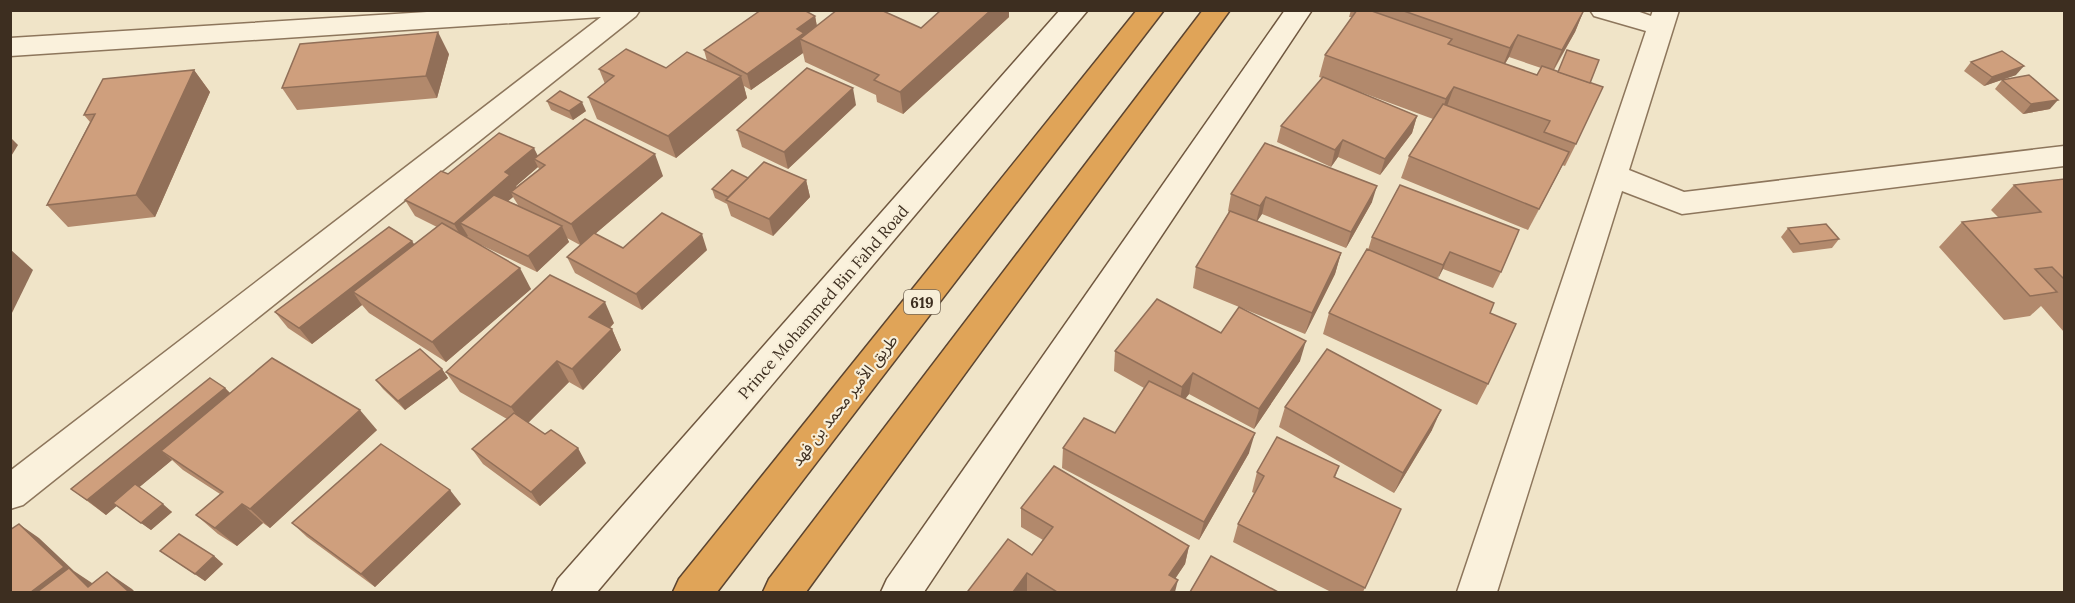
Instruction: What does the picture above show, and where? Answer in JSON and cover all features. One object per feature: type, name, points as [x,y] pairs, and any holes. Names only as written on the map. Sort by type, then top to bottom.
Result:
[{"type":"highway","name":"طريق الأمير محمد بن فهد","points":[[693,592],[1151,10]]},
{"type":"highway","points":[[783,592],[1217,10]]},
{"type":"street","points":[[10,47],[597,10]]},
{"type":"street","points":[[10,493],[627,10]]},
{"type":"street","name":"Prince Mohammed Bin Fahd Road","points":[[572,592],[1075,10]]},
{"type":"street","points":[[901,592],[1299,10]]},
{"type":"street","points":[[1477,592],[1663,19],[1603,10]]},
{"type":"street","points":[[1612,175],[1682,203],[2064,156]]},
{"type":"building","points":[[761,10],[804,10],[815,16],[797,29],[804,33],[747,74],[704,50]]},
{"type":"building","points":[[837,10],[881,10],[921,28],[941,10],[991,10],[900,92],[874,80],[879,75],[800,39]]},
{"type":"building","points":[[1357,10],[1369,10],[1452,39],[1448,44],[1537,75],[1542,66],[1603,87],[1576,144],[1544,132],[1550,121],[1454,87],[1446,99],[1325,55]]},
{"type":"building","points":[[1401,10],[1584,10],[1562,50],[1518,35],[1510,48]]},
{"type":"building","points":[[438,32],[426,76],[282,88],[300,44]]},
{"type":"building","points":[[626,49],[666,68],[687,52],[741,76],[668,136],[588,97],[614,76],[599,69]]},
{"type":"building","points":[[1567,50],[1599,60],[1590,83],[1558,72]]},
{"type":"building","points":[[2002,51],[2024,66],[1992,77],[1971,62]]},
{"type":"building","points":[[807,68],[853,88],[784,152],[737,130]]},
{"type":"building","points":[[194,70],[136,195],[47,205],[95,114],[84,115],[103,79]]},
{"type":"building","points":[[2029,75],[2058,100],[2031,104],[2002,80]]},
{"type":"building","points":[[1323,77],[1417,116],[1385,159],[1343,140],[1335,150],[1281,126]]},
{"type":"building","points":[[560,91],[582,102],[569,111],[547,101]]},
{"type":"building","points":[[1443,104],[1569,152],[1539,209],[1409,156]]},
{"type":"building","points":[[585,119],[655,154],[571,224],[511,192],[545,165],[534,159]]},
{"type":"building","points":[[499,133],[534,148],[505,172],[510,175],[454,224],[405,200],[441,171],[448,174]]},
{"type":"building","points":[[1265,143],[1377,186],[1351,232],[1266,197],[1260,206],[1231,194]]},
{"type":"building","points":[[764,162],[806,180],[769,219],[726,200]]},
{"type":"building","points":[[732,170],[748,178],[728,197],[712,189]]},
{"type":"building","points":[[2064,179],[2064,279],[2052,267],[2035,269],[2057,292],[2030,296],[1962,222],[2041,212],[2014,185]]},
{"type":"building","points":[[1400,185],[1519,230],[1501,272],[1450,252],[1443,265],[1372,237]]},
{"type":"building","points":[[494,195],[562,226],[528,256],[460,223]]},
{"type":"building","points":[[1230,211],[1341,253],[1312,313],[1196,267]]},
{"type":"building","points":[[662,213],[702,234],[636,294],[567,257],[594,233],[623,248]]},
{"type":"building","points":[[442,223],[520,268],[432,342],[353,292]]},
{"type":"building","points":[[1826,224],[1839,239],[1800,244],[1788,228]]},
{"type":"building","points":[[389,227],[412,241],[299,328],[275,312]]},
{"type":"building","points":[[1367,249],[1494,303],[1490,313],[1516,324],[1488,384],[1329,313]]},
{"type":"building","points":[[550,275],[605,302],[589,317],[612,329],[572,369],[557,361],[511,407],[446,372]]},
{"type":"building","points":[[1157,299],[1221,333],[1239,307],[1306,341],[1259,409],[1193,373],[1182,387],[1115,351]]},
{"type":"building","points":[[420,349],[442,369],[398,401],[376,380]]},
{"type":"building","points":[[1327,349],[1441,410],[1403,473],[1285,407]]},
{"type":"building","points":[[272,358],[360,410],[250,509],[242,504],[215,528],[196,515],[223,492],[161,451]]},
{"type":"building","points":[[210,378],[225,388],[87,500],[71,489]]},
{"type":"building","points":[[1149,381],[1255,433],[1204,522],[1063,448],[1084,418],[1115,433]]},
{"type":"building","points":[[514,413],[545,434],[551,430],[578,448],[531,492],[472,449]]},
{"type":"building","points":[[1277,437],[1339,466],[1334,477],[1401,509],[1365,588],[1238,524],[1264,476],[1257,472]]},
{"type":"building","points":[[381,444],[450,490],[361,574],[292,523]]},
{"type":"building","points":[[1054,466],[1189,546],[1169,575],[1178,580],[1170,592],[1057,592],[1027,573],[1013,592],[968,591],[1008,539],[1032,555],[1053,527],[1021,508]]},
{"type":"building","points":[[135,484],[163,504],[141,523],[113,503]]},
{"type":"building","points":[[19,524],[64,567],[31,592],[10,592],[10,530]]},
{"type":"building","points":[[179,534],[214,556],[195,574],[160,551]]},
{"type":"building","points":[[1211,556],[1278,592],[1190,592]]},
{"type":"building","points":[[69,568],[88,587],[107,572],[129,592],[37,592]]}]
